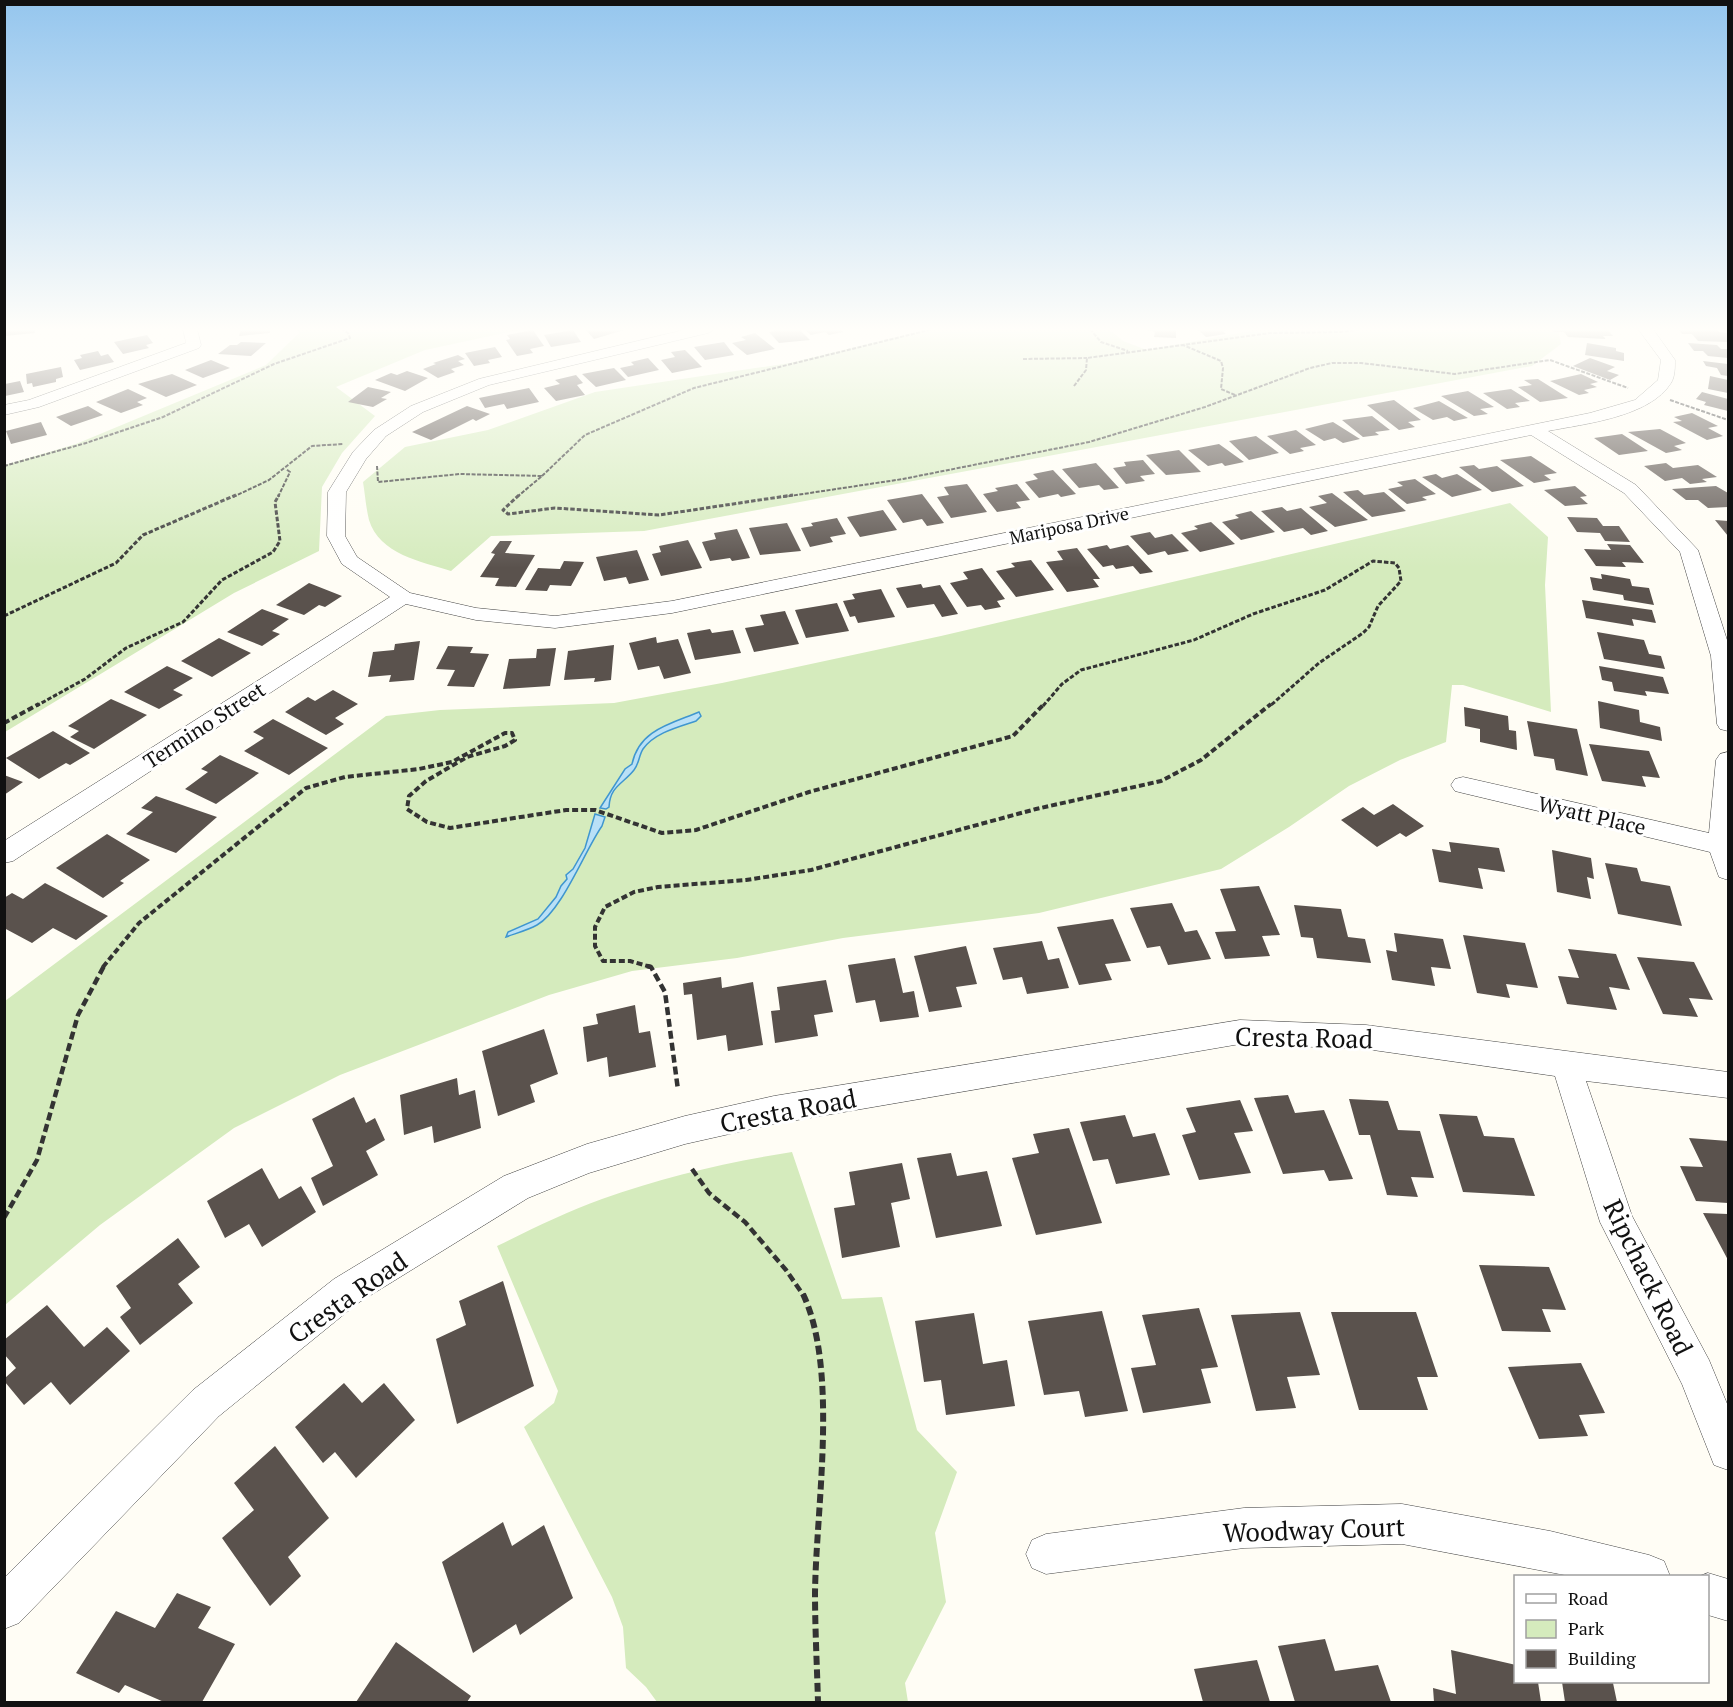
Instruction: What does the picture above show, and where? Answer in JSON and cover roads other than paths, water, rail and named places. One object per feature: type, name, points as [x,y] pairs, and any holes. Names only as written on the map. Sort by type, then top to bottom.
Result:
[{"type":"street","points":[[403,597],[348,560],[336,536],[337,492],[360,454],[380,433],[418,409]]},
{"type":"street","name":"Mariposa Drive","points":[[403,597],[476,614],[555,622],[672,607],[1533,429],[1620,409]]},
{"type":"street","points":[[1533,429],[1629,489],[1689,549],[1722,656],[1728,724]]},
{"type":"street","name":"Termino Street","points":[[4,854],[403,597]]},
{"type":"street","points":[[1728,760],[1721,845],[1728,870]]},
{"type":"street","name":"Wyatt Place","points":[[1463,785],[1721,845]]},
{"type":"street","name":"Cresta Road","points":[[4,1608],[206,1403],[346,1291],[516,1187],[587,1159],[685,1130],[774,1110],[1240,1032],[1366,1037],[1728,1085]]},
{"type":"street","name":"Ripchack Road","points":[[1566,1065],[1617,1222],[1696,1372],[1728,1451]]},
{"type":"street","name":"Woodway Court","points":[[1046,1554],[1244,1528],[1402,1524],[1550,1551],[1645,1575]]},
{"type":"street","points":[[1709,1595],[1728,1600]]},
{"type":"water","points":[[699,712],[701,716],[696,721],[667,731],[648,743],[634,770],[614,790],[609,807],[600,808],[625,769],[632,764],[641,743],[657,730]]},
{"type":"water","points":[[595,814],[605,817],[602,826],[555,907],[537,925],[506,937],[508,932],[538,919],[556,897],[567,879],[566,875],[573,869],[585,848]]}]
